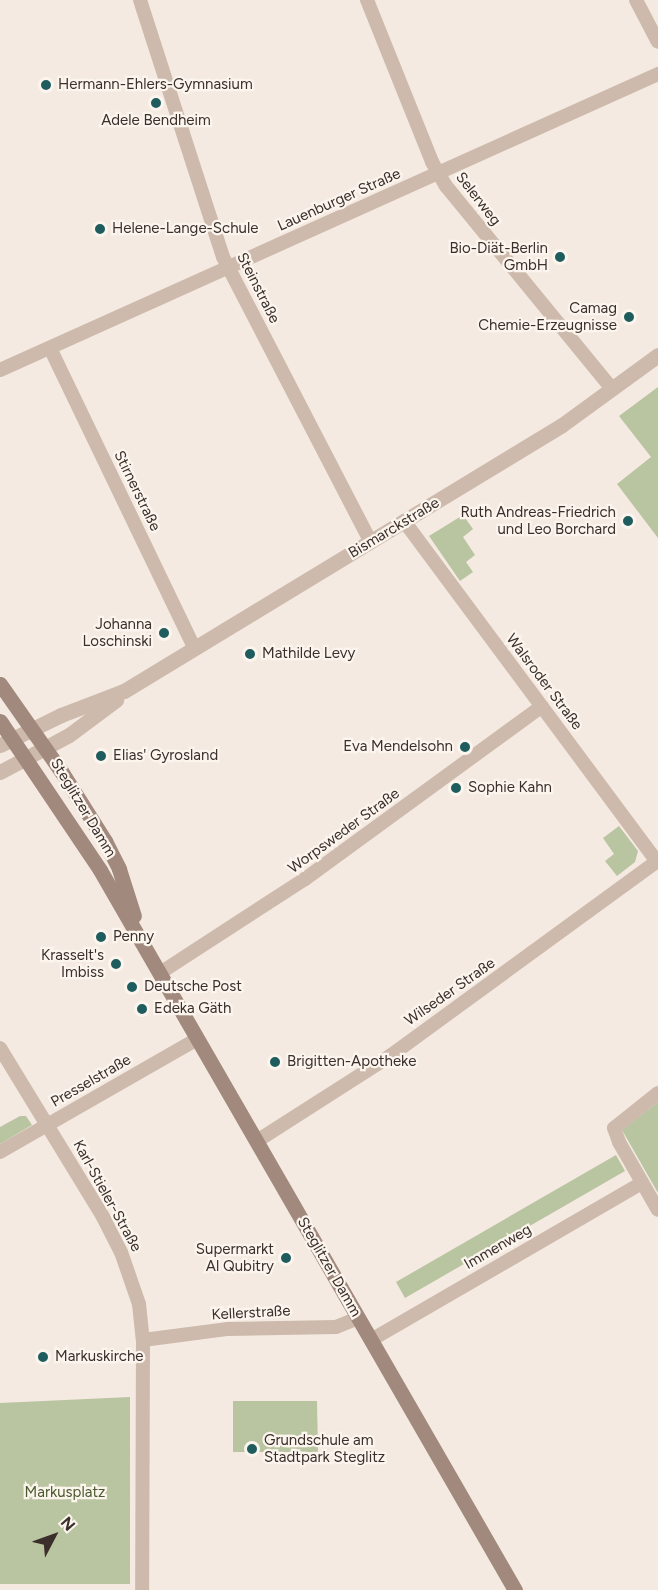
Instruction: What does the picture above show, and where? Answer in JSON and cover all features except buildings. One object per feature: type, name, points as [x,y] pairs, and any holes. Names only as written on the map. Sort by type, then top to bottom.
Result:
[{"type":"main road","name":"Steglitzer Damm","points":[[0,684],[46,748],[105,841],[118,868],[143,944]]},
{"type":"main road","name":"Steglitzer Damm","points":[[0,721],[6,742],[27,759],[85,846],[515,1590]]},
{"type":"street","name":"Steinstraße","points":[[140,0],[228,267],[371,542]]},
{"type":"street","name":"Selerweg","points":[[367,0],[438,173],[612,390]]},
{"type":"street","points":[[636,0],[658,42]]},
{"type":"street","name":"Lauenburger Straße","points":[[0,370],[658,74]]},
{"type":"street","name":"Stirnerstraße","points":[[50,348],[195,649]]},
{"type":"street","name":"Bismarckstraße","points":[[6,742],[124,691],[195,649],[562,425],[658,355]]},
{"type":"street","name":"Walsroder Straße","points":[[404,521],[657,862]]},
{"type":"street","name":"Bismarckstraße","points":[[0,772],[69,735],[124,691]]},
{"type":"street","name":"Worpsweder Straße","points":[[159,973],[305,879],[542,706]]},
{"type":"street","name":"Wilseder Straße","points":[[257,1141],[390,1056],[657,862]]},
{"type":"street","name":"Presselstraße","points":[[0,1152],[198,1039]]},
{"type":"street","name":"Karl-Stieler-Straße","points":[[0,1048],[84,1184],[122,1252],[139,1304],[143,1340],[142,1590]]},
{"type":"street","points":[[658,1093],[614,1128],[619,1142],[658,1210]]},
{"type":"street","name":"Immenweg","points":[[371,1340],[642,1183]]},
{"type":"street","name":"Kellerstraße","points":[[143,1340],[228,1329],[336,1327],[358,1318]]},
{"type":"green space","points":[[658,387],[658,538],[617,484],[651,457],[619,416]]},
{"type":"green space","points":[[463,515],[473,529],[463,537],[475,555],[466,562],[473,572],[460,581],[429,536]]},
{"type":"green space","points":[[619,826],[638,851],[635,862],[617,876],[605,861],[614,854],[603,838]]},
{"type":"green space","points":[[658,1102],[658,1193],[622,1130]]},
{"type":"green space","points":[[20,1116],[26,1116],[32,1125],[0,1144],[0,1127]]},
{"type":"green space","points":[[616,1155],[625,1171],[405,1298],[396,1282]]},
{"type":"green space","name":"Markusplatz","points":[[130,1397],[130,1584],[0,1584],[0,1403]]},
{"type":"green space","points":[[233,1401],[317,1401],[318,1452],[233,1452]]},
{"type":"place","name":"Hermann-Ehlers-Gymnasium","points":[[46,85]]},
{"type":"place","name":"Adele Bendheim","points":[[156,103]]},
{"type":"place","name":"Helene-Lange-Schule","points":[[100,229]]},
{"type":"place","name":"Bio-Diät-Berlin GmbH","points":[[560,257]]},
{"type":"place","name":"Camag Chemie-Erzeugnisse","points":[[629,317]]},
{"type":"place","name":"Ruth Andreas-Friedrich und Leo Borchard","points":[[628,521]]},
{"type":"place","name":"Johanna Loschinski","points":[[164,633]]},
{"type":"place","name":"Mathilde Levy","points":[[250,654]]},
{"type":"place","name":"Eva Mendelsohn","points":[[465,747]]},
{"type":"place","name":"Elias' Gyrosland","points":[[101,756]]},
{"type":"place","name":"Sophie Kahn","points":[[456,788]]},
{"type":"place","name":"Penny","points":[[101,937]]},
{"type":"place","name":"Krasselt's Imbiss","points":[[116,964]]},
{"type":"place","name":"Deutsche Post","points":[[132,987]]},
{"type":"place","name":"Edeka Gäth","points":[[142,1009]]},
{"type":"place","name":"Brigitten-Apotheke","points":[[275,1062]]},
{"type":"place","name":"Supermarkt Al Qubitry","points":[[286,1258]]},
{"type":"place","name":"Markuskirche","points":[[43,1357]]},
{"type":"place","name":"Grundschule am Stadtpark Steglitz","points":[[252,1449]]}]
